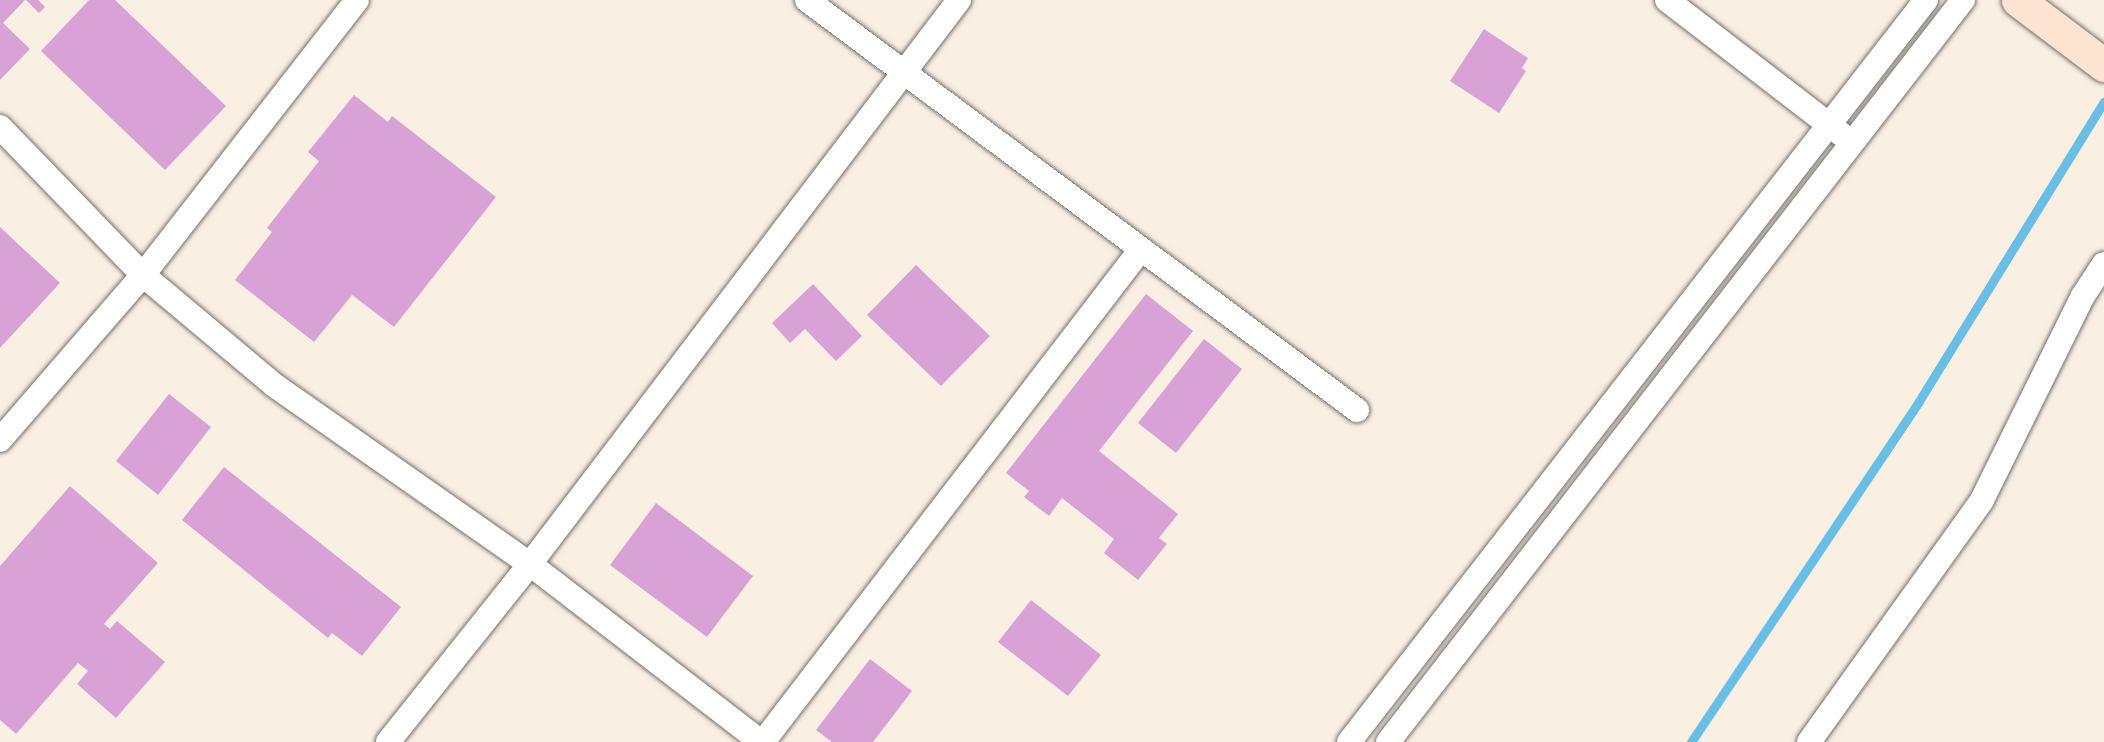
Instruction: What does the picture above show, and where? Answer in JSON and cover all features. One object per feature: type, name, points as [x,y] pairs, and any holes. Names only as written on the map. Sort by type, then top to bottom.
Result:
[{"type":"main road","points":[[2018,0],[2104,65]]},
{"type":"street","points":[[0,440],[144,275],[357,0]]},
{"type":"street","points":[[807,0],[902,75],[1357,410]]},
{"type":"street","points":[[388,742],[530,564],[959,0]]},
{"type":"street","points":[[1667,0],[1850,141]]},
{"type":"street","points":[[1349,742],[1926,0]]},
{"type":"street","points":[[1388,742],[1850,141],[1963,0]]},
{"type":"street","points":[[0,127],[144,275],[274,385],[530,564],[762,742],[1141,249]]},
{"type":"street","points":[[1809,742],[1982,500],[2083,296],[2104,264]]},
{"type":"building","points":[[0,0],[25,0],[3,23],[30,49],[0,80]]},
{"type":"building","points":[[26,0],[38,0],[45,7],[39,13]]},
{"type":"building","points":[[89,0],[115,0],[226,106],[165,170],[41,51]]},
{"type":"building","points":[[1484,29],[1528,58],[1522,68],[1526,71],[1499,113],[1450,81]]},
{"type":"building","points":[[354,95],[388,122],[392,116],[496,197],[394,327],[352,295],[314,342],[235,280],[272,232],[267,228],[319,161],[308,152]]},
{"type":"building","points":[[0,227],[60,283],[0,348]]},
{"type":"building","points":[[916,265],[990,336],[941,386],[867,315]]},
{"type":"building","points":[[813,284],[862,336],[836,361],[805,329],[790,343],[772,323]]},
{"type":"building","points":[[1146,294],[1193,331],[1099,451],[1178,514],[1159,538],[1167,544],[1138,580],[1104,553],[1114,539],[1062,498],[1049,516],[1024,497],[1029,491],[1006,473]]},
{"type":"building","points":[[1204,339],[1242,369],[1176,453],[1138,423]]},
{"type":"building","points":[[169,394],[211,427],[158,495],[116,461]]},
{"type":"building","points":[[224,467],[401,607],[362,656],[332,633],[328,638],[182,520]]},
{"type":"building","points":[[70,486],[158,563],[104,624],[110,629],[117,621],[165,662],[116,718],[77,684],[88,671],[78,663],[16,734],[0,720],[0,566]]},
{"type":"building","points":[[656,503],[753,576],[707,637],[610,565]]},
{"type":"building","points":[[1031,600],[1101,655],[1068,696],[998,642]]},
{"type":"building","points":[[870,659],[912,691],[873,742],[832,742],[816,730]]},
{"type":"waterway","points":[[1691,742],[1919,401],[2104,102]]}]
